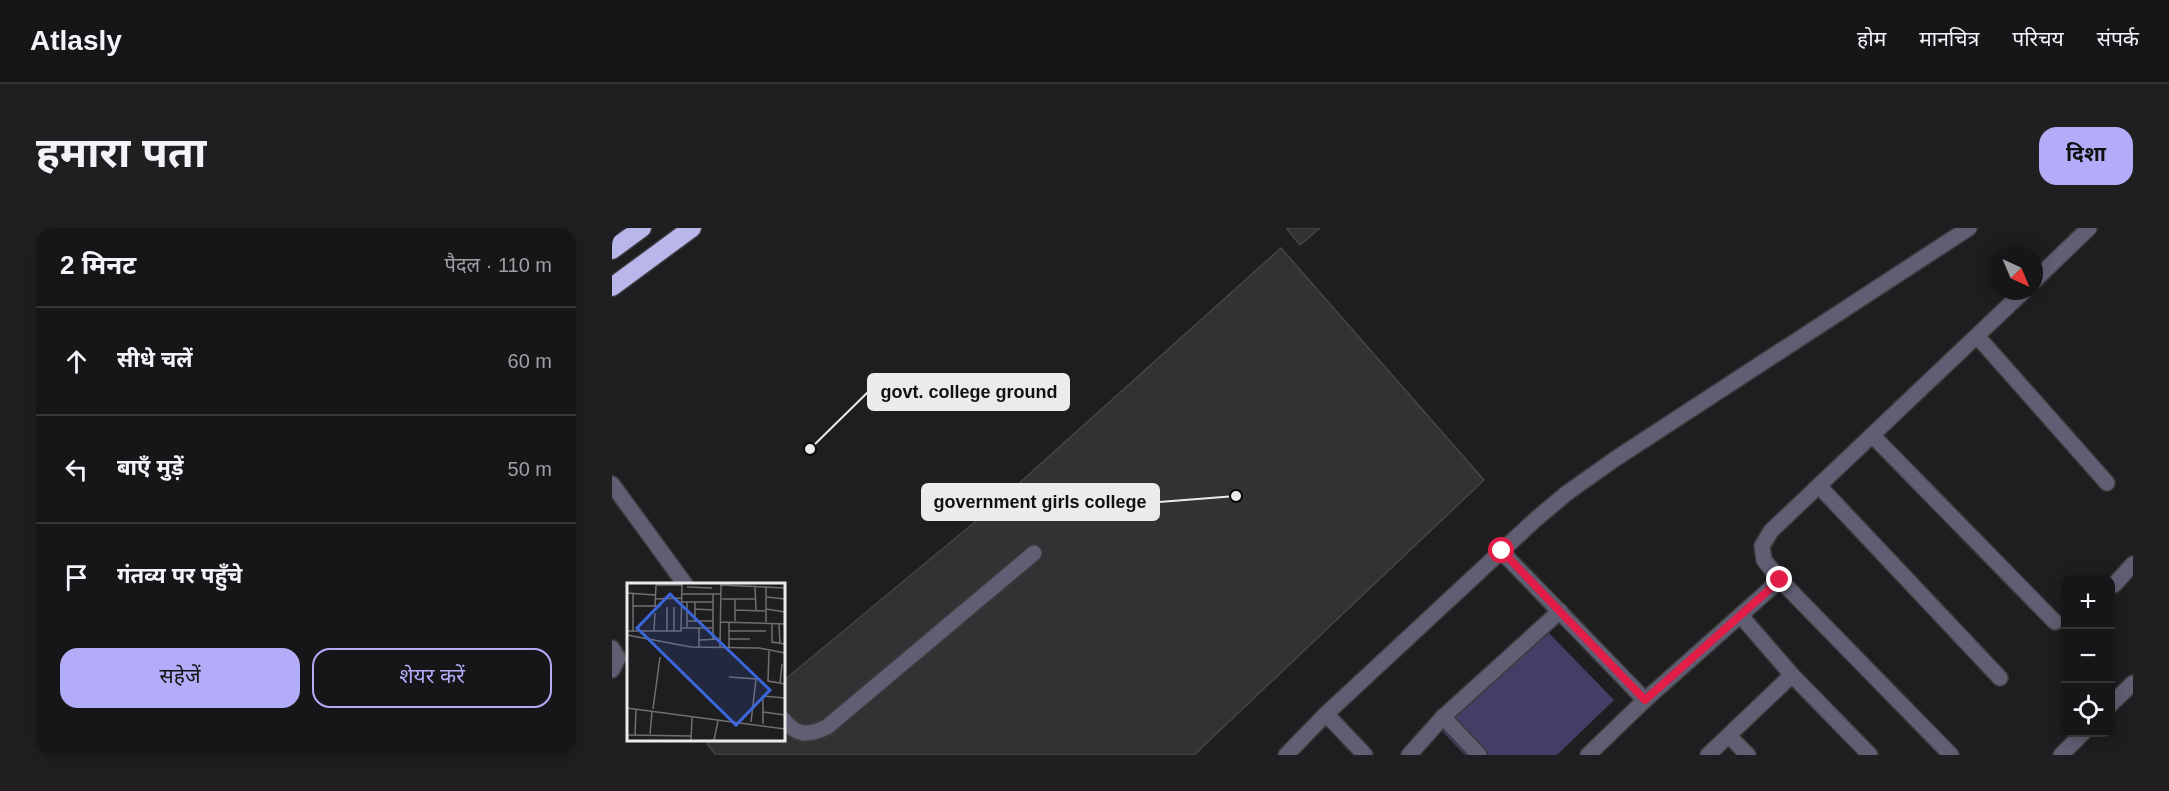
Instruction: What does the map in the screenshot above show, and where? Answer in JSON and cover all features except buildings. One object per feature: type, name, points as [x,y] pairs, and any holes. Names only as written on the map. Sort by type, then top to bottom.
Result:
[{"type":"highway","points":[[612,250],[642,228]]},
{"type":"highway","points":[[612,287],[692,228]]},
{"type":"street","points":[[1286,755],[1326,714],[1567,493],[1969,228]]},
{"type":"street","points":[[2043,272],[2089,228]]},
{"type":"street","points":[[1951,755],[1780,580],[1764,560],[1762,546],[1772,531],[2015,300]]},
{"type":"street","points":[[1977,336],[2107,483]]},
{"type":"street","points":[[1872,435],[2055,622]]},
{"type":"street","points":[[612,484],[684,583]]},
{"type":"street","points":[[1819,486],[2000,678]]},
{"type":"street","points":[[1502,551],[1645,700]]},
{"type":"street","points":[[784,720],[789,727],[802,734],[827,727],[1034,553]]},
{"type":"street","points":[[2115,584],[2133,564]]},
{"type":"street","points":[[1588,755],[1645,700],[1780,580]]},
{"type":"street","points":[[1409,755],[1443,717],[1560,611]]},
{"type":"street","points":[[1741,616],[1792,675],[1870,755]]},
{"type":"street","points":[[612,648],[618,658],[612,670]]},
{"type":"street","points":[[1708,755],[1792,675]]},
{"type":"street","points":[[2115,700],[2133,683]]},
{"type":"street","points":[[1326,714],[1365,755]]},
{"type":"street","points":[[1443,717],[1479,755]]},
{"type":"street","points":[[1729,736],[1749,755]]},
{"type":"street","points":[[2061,755],[2078,737]]},
{"type":"shaded area","points":[[1545,629],[1614,700],[1557,755],[1465,755],[1441,730]]},
{"type":"place","name":"govt. college ground","points":[[810,449]]},
{"type":"place","name":"government girls college","points":[[1236,496]]},
{"type":"route","points":[[1502,551],[1645,700],[1780,580]]}]
